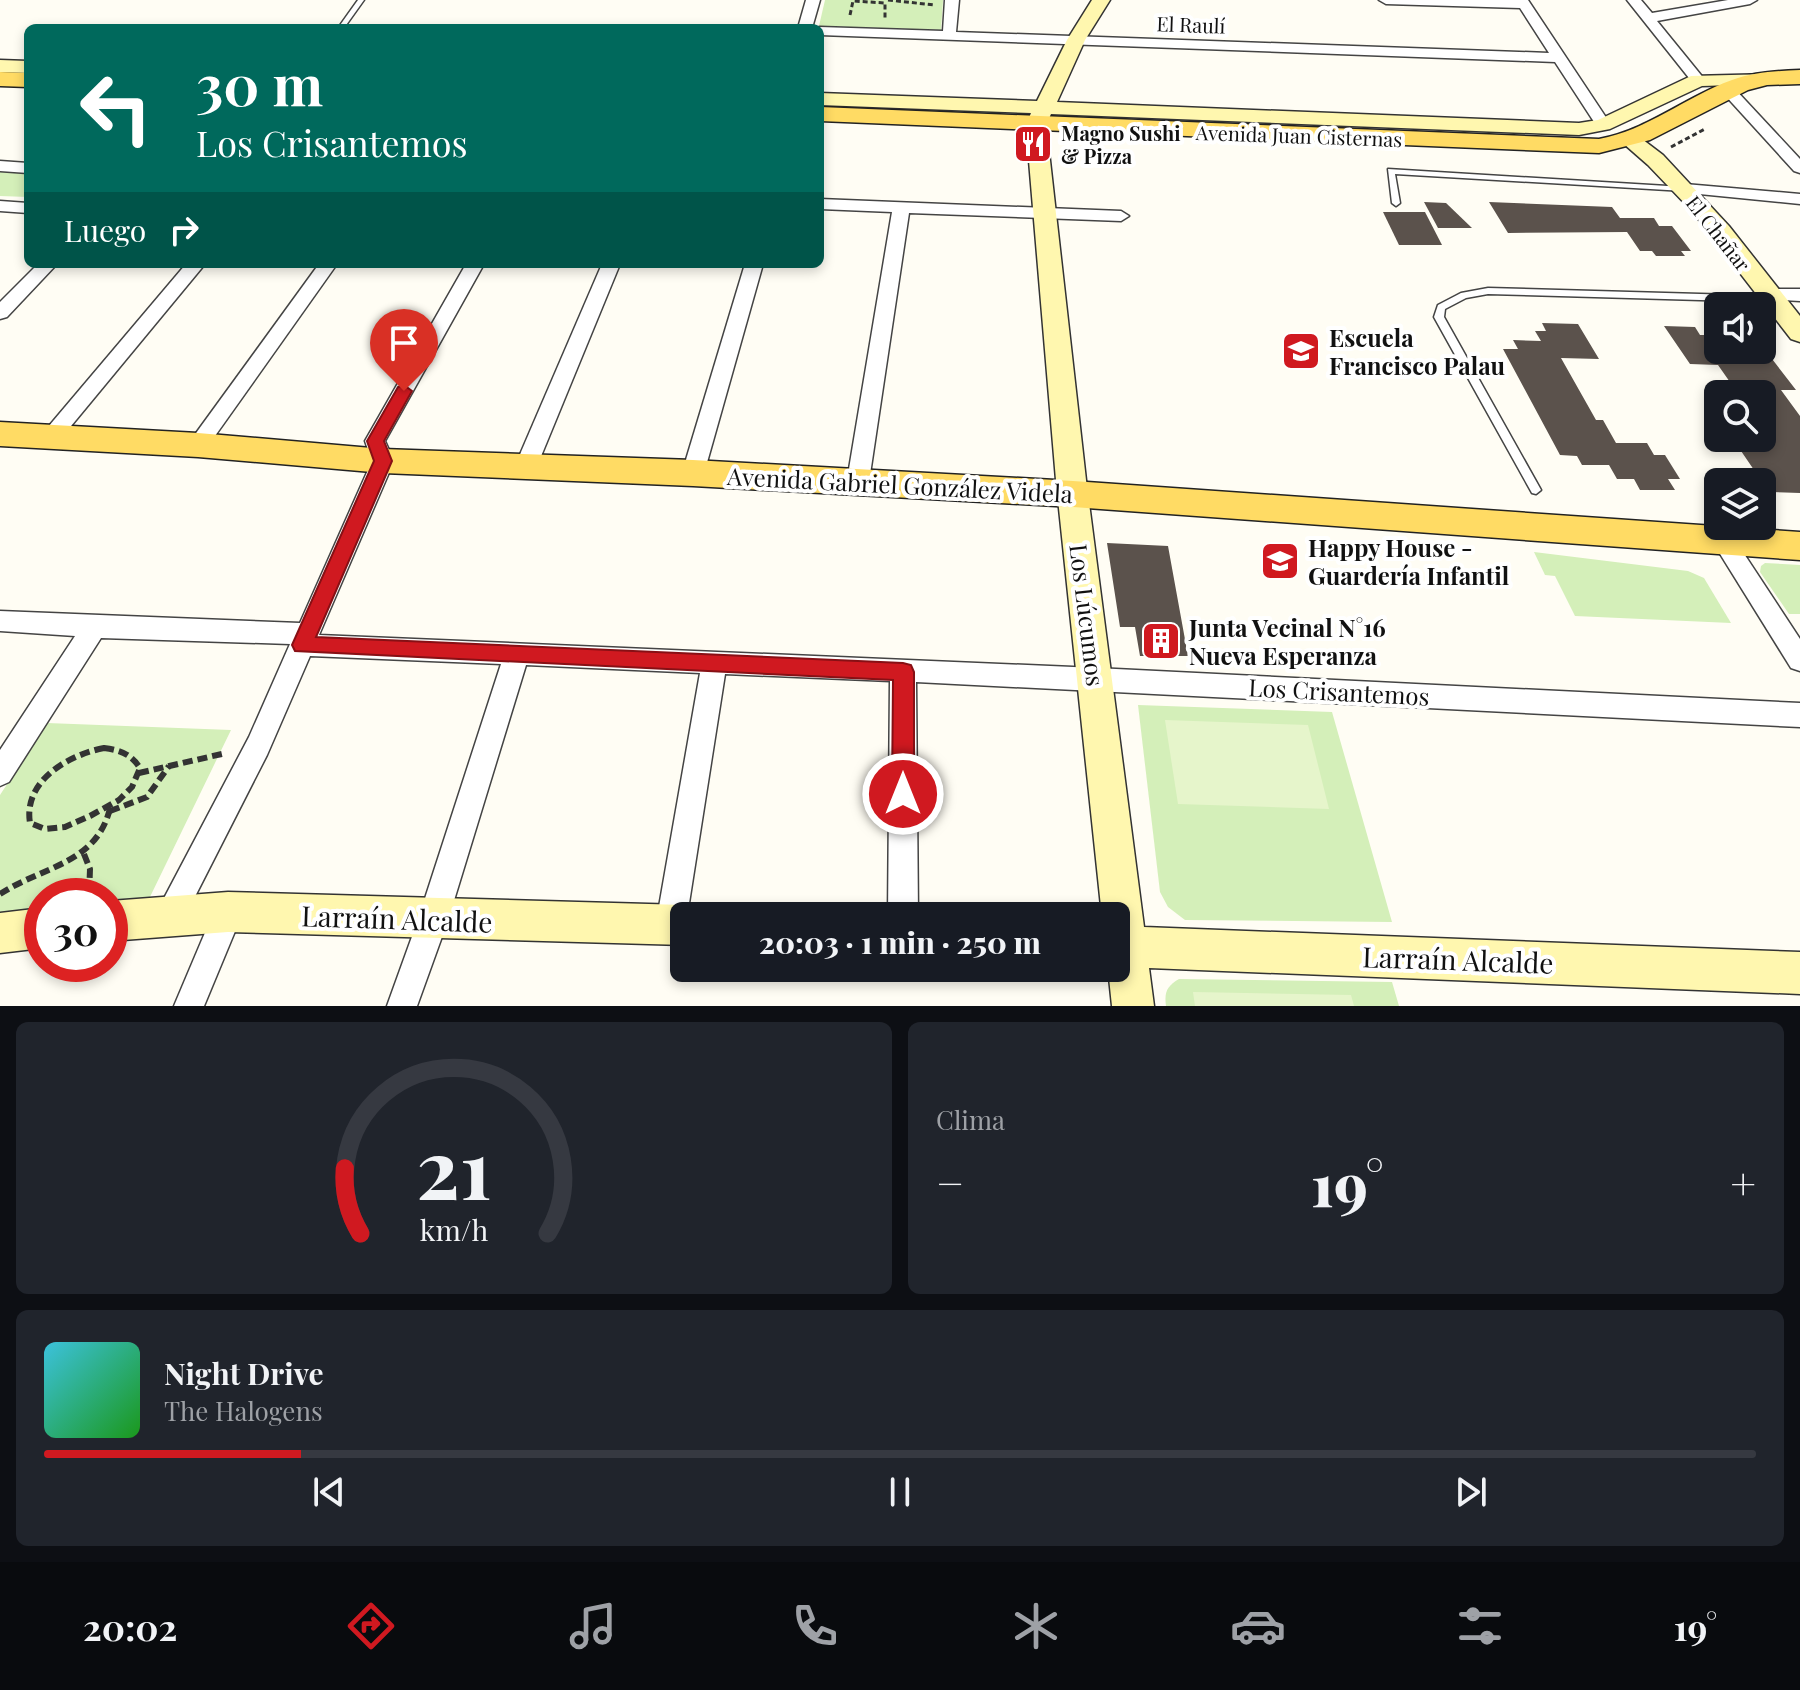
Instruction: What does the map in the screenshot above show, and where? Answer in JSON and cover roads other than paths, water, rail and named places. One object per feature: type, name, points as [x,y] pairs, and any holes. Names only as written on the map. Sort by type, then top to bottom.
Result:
[{"type":"main road","name":"Avenida Juan Cisternas","points":[[824,114],[1041,116],[1579,146],[1631,140],[1728,90],[1764,78],[1800,77]]},
{"type":"main road","points":[[0,79],[24,80]]},
{"type":"main road","name":"Avenida Gabriel González Videla","points":[[0,434],[198,445],[383,461],[693,473],[1073,494],[1800,546]]},
{"type":"street","points":[[806,24],[813,0]]},
{"type":"street","points":[[1041,116],[1076,40],[1101,0]]},
{"type":"street","points":[[1386,0],[1522,2],[1603,125]]},
{"type":"street","points":[[1634,0],[1698,80]]},
{"type":"street","points":[[1649,18],[1750,0]]},
{"type":"street","points":[[949,36],[952,3]]},
{"type":"street","name":"El Raulí","points":[[824,31],[1560,58]]},
{"type":"street","points":[[0,66],[24,67]]},
{"type":"street","name":"Avenida Juan Cisternas","points":[[824,99],[1041,116],[1579,129],[1603,125],[1698,80],[1764,78]]},
{"type":"street","points":[[1728,90],[1800,168]]},
{"type":"street","name":"Los Lúcumos","points":[[1041,116],[1046,213],[1073,494],[1096,679],[1118,902]]},
{"type":"street","name":"El Chañar","points":[[1631,140],[1653,156],[1685,189],[1765,292]]},
{"type":"street","points":[[0,166],[24,168]]},
{"type":"street","points":[[1685,189],[1800,199]]},
{"type":"street","points":[[824,204],[1121,216]]},
{"type":"street","points":[[0,206],[24,208]]},
{"type":"street","points":[[858,481],[901,208]]},
{"type":"street","points":[[3,307],[44,268]]},
{"type":"street","points":[[50,438],[193,268]]},
{"type":"street","points":[[198,445],[325,268]]},
{"type":"street","points":[[171,914],[258,746],[383,461],[375,441],[473,268]]},
{"type":"street","points":[[526,466],[609,268]]},
{"type":"street","points":[[693,473],[753,268]]},
{"type":"street","points":[[1776,297],[1800,295]]},
{"type":"street","name":"El Chañar","points":[[1776,305],[1800,333]]},
{"type":"street","points":[[1725,543],[1800,660]]},
{"type":"street","name":"Los Crisantemos","points":[[0,621],[517,653],[1800,715]]},
{"type":"street","points":[[0,773],[94,627]]},
{"type":"street","points":[[402,1006],[433,920],[517,653]]},
{"type":"street","points":[[681,902],[714,662]]},
{"type":"street","points":[[903,672],[903,902]]},
{"type":"street","points":[[189,1006],[228,912]]},
{"type":"street","name":"Larraín Alcalde","points":[[128,919],[228,912],[670,925]]},
{"type":"street","points":[[0,933],[24,930]]},
{"type":"street","name":"Larraín Alcalde","points":[[1130,946],[1800,973]]},
{"type":"street","name":"Los Lúcumos","points":[[1129,982],[1133,1006]]},
{"type":"lane","points":[[344,24],[361,0]]},
{"type":"lane","points":[[1396,203],[1391,171],[1685,189]]},
{"type":"lane","points":[[1536,490],[1439,317],[1441,307],[1464,295],[1488,291],[1704,296]]},
{"type":"place","name":"Magno Sushi & Pizza","points":[[1033,144]]},
{"type":"place","name":"Escuela Francisco Palau","points":[[1301,351]]},
{"type":"place","name":"Happy House - Guardería Infantil","points":[[1280,561]]},
{"type":"place","name":"Junta Vecinal N°16 Nueva Esperanza","points":[[1161,641]]}]
